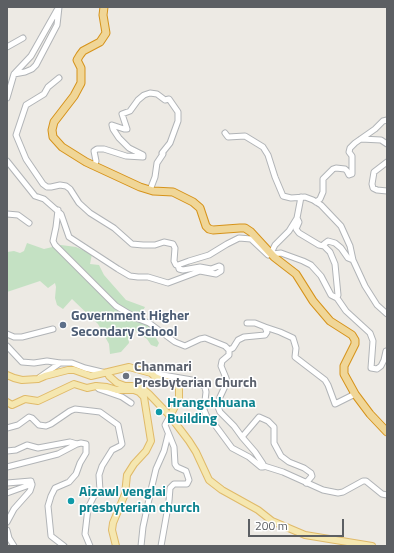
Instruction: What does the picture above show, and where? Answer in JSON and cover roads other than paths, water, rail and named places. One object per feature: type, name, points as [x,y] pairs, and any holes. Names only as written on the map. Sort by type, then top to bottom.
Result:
[{"type":"highway","points":[[104,7],[103,15],[106,33],[100,42],[83,51],[77,60],[81,68],[81,82],[74,96],[54,122],[52,130],[53,137],[62,147],[79,158],[140,187],[150,190],[173,192],[193,202],[200,208],[206,226],[209,229],[248,229],[256,236],[272,255],[296,274],[302,281],[313,301],[330,321],[352,335],[355,340],[355,344],[346,361],[344,370],[347,379],[355,394],[370,414],[387,432]]},
{"type":"main road","points":[[7,375],[22,380],[40,378],[68,370],[74,370],[91,376],[129,368],[151,373],[179,386],[179,399],[170,416]]},
{"type":"main road","points":[[107,372],[109,376],[117,383],[143,389],[149,394],[170,416],[193,446],[209,480],[222,490],[258,510],[272,521],[305,535],[326,540],[372,546]]},
{"type":"main road","points":[[7,402],[12,405],[25,399],[38,401],[74,384],[87,388],[96,386],[117,390],[134,390],[139,392],[144,397],[151,440],[146,451],[134,464],[127,475],[125,494],[113,523],[113,535],[116,546]]},
{"type":"street","points":[[14,74],[25,72],[32,69],[36,65],[57,25],[58,7]]},
{"type":"street","points":[[7,98],[14,74],[31,56],[58,7]]},
{"type":"street","points":[[7,47],[23,38]]},
{"type":"street","points":[[7,161],[35,196],[44,199],[58,210],[63,218],[69,237],[130,276],[138,278],[148,277],[168,284],[196,272],[200,271],[216,274],[222,270],[219,266],[212,269],[200,267],[183,270],[179,269],[178,265],[176,265],[174,261],[175,248],[173,244],[164,242],[155,245],[132,244],[114,228],[90,213],[79,203],[70,189],[66,186],[60,185],[47,187],[43,184],[26,159],[16,135],[26,105],[44,94],[48,87],[59,78]]},
{"type":"street","points":[[91,164],[95,164],[96,161],[94,151],[97,149],[104,149],[126,156],[143,157],[143,155],[133,150],[119,138],[112,125],[124,130],[128,129],[122,114],[130,111],[138,100],[144,95],[150,93],[156,94],[165,100],[169,99],[178,112],[178,121],[170,144],[162,152],[163,154],[157,163],[150,190]]},
{"type":"street","points":[[316,202],[323,192],[323,180],[333,169],[345,169],[348,175],[352,174],[352,156],[349,150],[355,143],[375,129],[383,121],[387,120]]},
{"type":"street","points":[[225,133],[226,136],[244,136],[263,147],[268,155],[280,193],[286,198],[301,197],[316,202],[335,218],[341,226],[350,246],[353,260],[364,286],[377,305],[387,314]]},
{"type":"street","points":[[361,139],[381,140],[387,144]]},
{"type":"street","points":[[387,162],[374,172],[372,184],[373,188],[377,190],[387,191]]},
{"type":"street","points":[[272,255],[276,245],[289,231],[297,218],[301,197]]},
{"type":"street","points":[[58,210],[56,227],[52,241],[54,245],[116,306],[136,318],[149,323],[175,342],[185,346],[205,338],[219,342],[229,350]]},
{"type":"street","points":[[7,214],[18,216],[29,223]]},
{"type":"street","points":[[297,218],[300,222],[296,229],[299,233],[319,245],[324,246],[330,252],[335,264],[338,295],[336,298]]},
{"type":"street","points":[[178,265],[189,260],[209,255],[226,244],[243,238],[250,239],[268,255],[281,253],[311,265],[321,276],[331,295],[336,298],[346,311],[370,333],[373,341],[371,368],[377,369],[381,366],[386,351]]},
{"type":"street","points":[[324,246],[324,244],[328,241],[335,243],[348,258],[353,260]]},
{"type":"street","points":[[248,323],[255,323],[292,338],[296,348],[295,357],[325,380],[328,384],[335,404],[355,394]]},
{"type":"street","points":[[264,327],[266,332],[265,335],[244,337],[238,340],[233,348],[229,350],[229,355],[221,363],[221,368],[227,382],[220,397],[218,407],[220,412],[234,426],[255,452],[264,466]]},
{"type":"street","points":[[7,334],[14,337],[22,337],[53,329]]},
{"type":"street","points":[[7,346],[22,362],[34,363],[47,361],[72,363],[85,368],[107,372]]},
{"type":"street","points":[[40,378],[40,376],[60,363]]},
{"type":"street","points":[[151,373],[192,380],[205,387],[206,392],[204,410],[207,417],[216,425],[232,448],[249,457],[261,466],[283,472],[323,490],[338,493],[366,481],[383,494],[387,495]]},
{"type":"street","points":[[96,386],[99,389],[122,397],[131,403]]},
{"type":"street","points":[[7,428],[18,424],[29,417],[39,425],[46,426],[75,409],[100,412],[118,425],[122,444],[112,450],[102,466],[99,475],[100,490],[94,496],[88,508],[85,534],[90,546]]},
{"type":"street","points":[[161,546],[170,488],[174,484],[187,484],[189,480],[186,470],[177,467],[175,464],[174,447],[168,435],[165,423],[170,416]]},
{"type":"street","points":[[242,437],[259,417],[268,421],[274,427],[274,443],[281,456],[289,462],[304,468],[311,473],[312,476],[306,483]]},
{"type":"street","points":[[141,546],[143,527],[151,490],[168,435]]},
{"type":"street","points":[[7,451],[16,450],[27,444],[38,448],[70,442],[77,444]]},
{"type":"street","points":[[7,467],[58,454],[77,444],[84,443],[86,453],[74,477],[69,482],[55,488],[50,496],[48,506],[51,536],[64,546]]},
{"type":"street","points":[[7,483],[31,481],[32,484]]},
{"type":"street","points":[[7,493],[32,484]]},
{"type":"street","points":[[7,522],[16,505],[32,488],[32,484]]},
{"type":"street","points":[[7,530],[9,538],[14,546]]},
{"type":"place","name":"Government Higher Secondary School","points":[[63,325]]},
{"type":"place","name":"Chanmari Presbyterian Church","points":[[126,376]]},
{"type":"place","name":"Hrangchhuana Building","points":[[159,412]]},
{"type":"place","name":"Aizawl venglai presbyterian church","points":[[71,501]]}]
